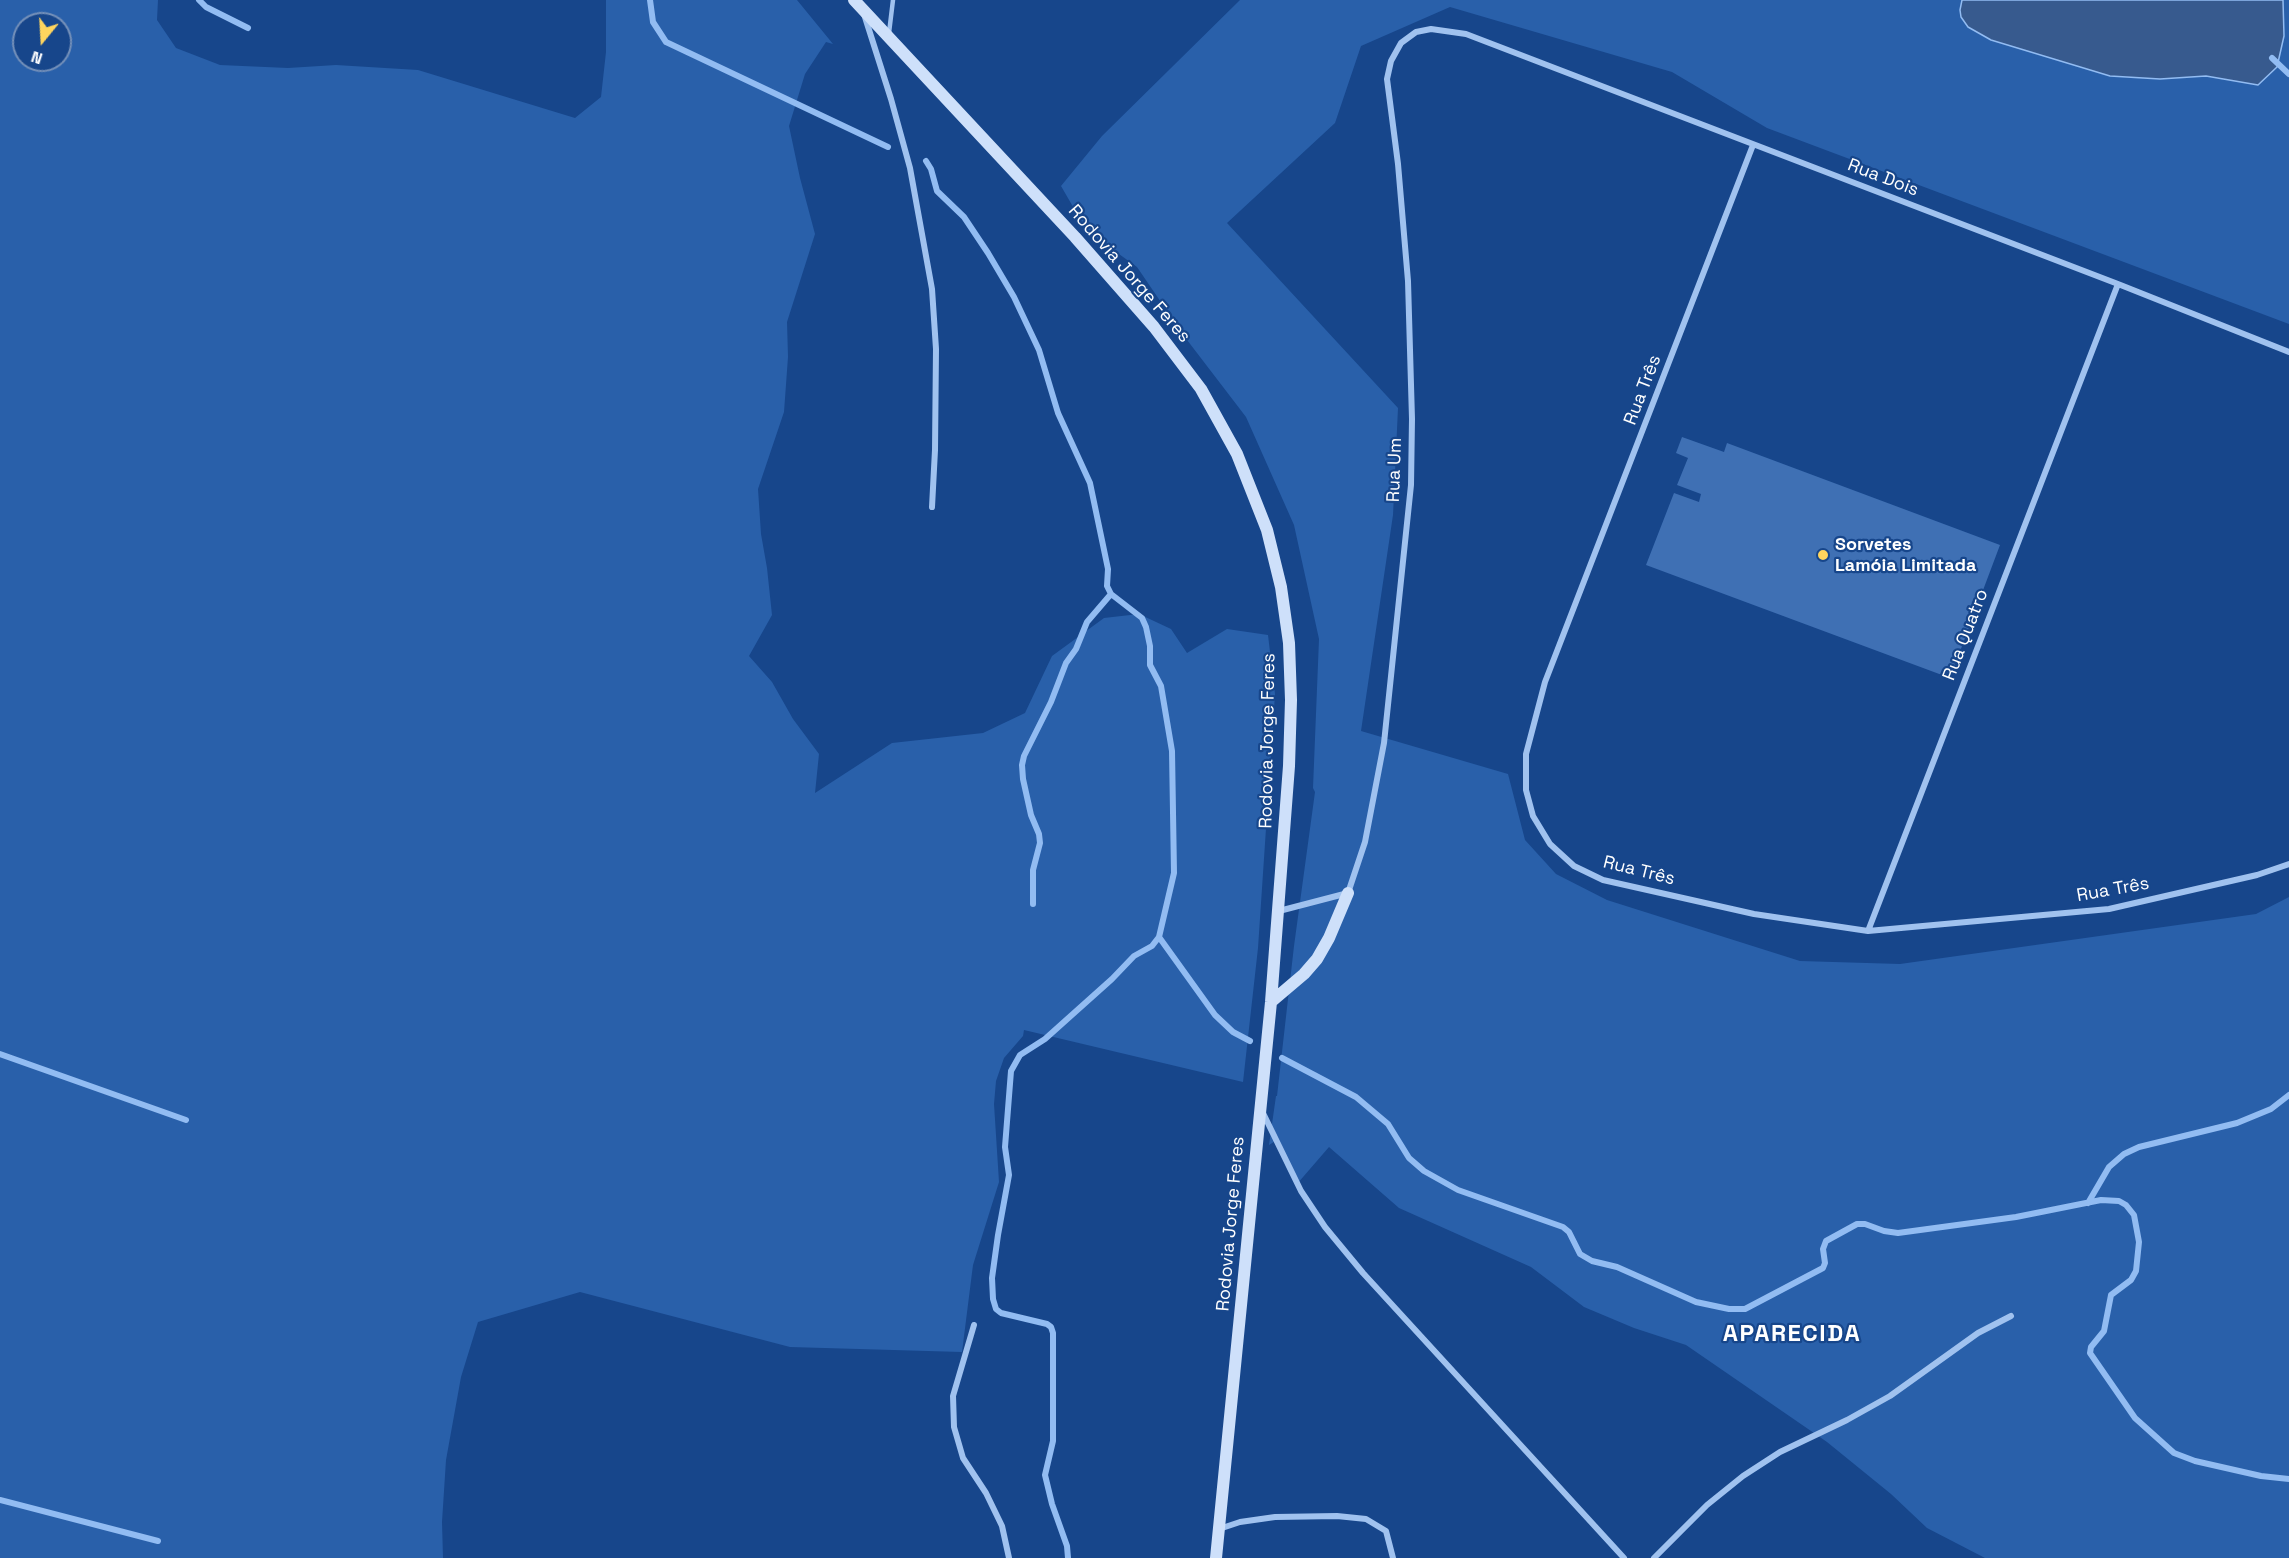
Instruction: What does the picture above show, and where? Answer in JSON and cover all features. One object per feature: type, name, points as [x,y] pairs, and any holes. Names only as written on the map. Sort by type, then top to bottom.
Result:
[{"type":"main road","name":"Rodovia Jorge Feres","points":[[858,4],[1075,237],[1154,327],[1201,389],[1237,454],[1267,530],[1281,587],[1289,642],[1291,700],[1289,766],[1271,1002],[1216,1558]]},
{"type":"main road","points":[[1271,1002],[1304,974],[1317,959],[1329,938],[1348,893]]},
{"type":"street","points":[[858,4],[885,79],[910,168],[932,289],[936,349],[932,507]]},
{"type":"street","name":"Rua Um","points":[[1348,893],[1365,842],[1384,743],[1411,485],[1412,419],[1408,281],[1398,164],[1387,79],[1391,61],[1401,43],[1416,32],[1431,29],[1466,34]]},
{"type":"street","name":"Rua Dois","points":[[1466,34],[2289,352]]},
{"type":"street","name":"Rua Três","points":[[1753,144],[1545,682],[1526,754],[1526,790],[1533,816],[1550,844],[1574,866],[1604,880],[1754,914],[1868,931],[2109,909],[2257,875],[2289,864]]},
{"type":"street","name":"Rua Quatro","points":[[1868,931],[2118,284]]},
{"type":"street","points":[[1279,911],[1348,893]]},
{"type":"street","points":[[1260,1107],[1301,1191],[1325,1227],[1370,1281],[1624,1558]]},
{"type":"street","points":[[1654,1558],[1707,1505],[1743,1476],[1780,1452],[1846,1420],[1890,1395],[1978,1333],[2012,1316]]},
{"type":"street","points":[[974,1325],[953,1396],[954,1427],[963,1458],[986,1493],[1002,1526],[1009,1558]]},
{"type":"street","points":[[1218,1530],[1240,1522],[1275,1517],[1337,1516],[1366,1519],[1386,1531],[1393,1558]]},
{"type":"lane","points":[[888,35],[893,0]]},
{"type":"shaded area","points":[[0,0],[158,0],[157,20],[176,48],[220,65],[288,68],[336,65],[418,70],[575,118],[601,97],[606,52],[606,0],[797,0],[833,44],[826,42],[805,74],[789,126],[815,234],[787,322],[788,357],[784,412],[758,489],[761,534],[772,615],[749,656],[772,682],[793,719],[819,754],[815,793],[892,743],[983,733],[1025,713],[1052,656],[1104,618],[1139,614],[1171,629],[1187,653],[1227,629],[1268,635],[1275,694],[1258,948],[1243,1082],[1024,1030],[1023,1036],[1004,1058],[996,1081],[994,1104],[999,1182],[973,1265],[962,1352],[790,1347],[580,1292],[478,1322],[461,1377],[446,1460],[442,1522],[443,1558],[0,1558]]},
{"type":"shaded area","points":[[1240,0],[1962,0],[1961,17],[1968,27],[1991,40],[2110,76],[2160,79],[2206,76],[2258,85],[2284,36],[2283,0],[2289,0],[2289,324],[1767,128],[1672,72],[1450,7],[1361,46],[1335,123],[1227,223],[1398,408],[1393,515],[1361,731],[1508,774],[1525,840],[1556,874],[1607,900],[1800,961],[1900,964],[2256,914],[2289,897],[2289,1558],[1985,1558],[1927,1528],[1891,1494],[1827,1442],[1686,1345],[1634,1328],[1584,1307],[1531,1267],[1399,1208],[1329,1147],[1297,1184],[1277,1140],[1269,1145],[1315,792],[1313,788],[1319,639],[1294,525],[1246,417],[1184,336],[1137,267],[1087,231],[1061,186],[1102,136]]},
{"type":"shaded area","points":[[1962,0],[2283,0],[2284,36],[2277,67],[2258,85],[2206,76],[2160,79],[2110,76],[1991,40],[1968,27],[1961,17]]},
{"type":"building","name":"Sorvetes Lamóia Limitada","points":[[1682,437],[1724,452],[1727,443],[2000,545],[1950,678],[1646,565],[1674,493],[1699,502],[1701,494],[1677,485],[1688,458],[1676,453]]},
{"type":"waterway","points":[[199,0],[206,7],[248,28]]},
{"type":"waterway","points":[[650,0],[653,22],[666,42],[888,147]]},
{"type":"waterway","points":[[2272,58],[2289,74]]},
{"type":"waterway","points":[[926,161],[931,169],[937,191],[964,217],[988,253],[1014,297],[1039,350],[1058,413],[1090,483],[1108,569],[1107,586],[1111,594],[1142,618],[1146,627],[1150,646],[1150,665],[1161,686],[1172,751],[1174,873],[1159,937],[1152,946],[1134,956],[1112,979],[1045,1039],[1020,1055],[1011,1071],[1005,1147],[1009,1175],[992,1278],[993,1299],[996,1309],[1001,1313],[1047,1324],[1053,1333],[1053,1441],[1045,1475],[1052,1504],[1067,1546],[1068,1558]]},
{"type":"waterway","points":[[1033,904],[1033,870],[1040,843],[1023,779],[1024,756],[1087,622],[1111,594]]},
{"type":"waterway","points":[[1159,937],[1215,1015],[1233,1032],[1250,1041]]},
{"type":"waterway","points":[[0,1054],[186,1120]]},
{"type":"waterway","points":[[1282,1058],[1356,1097],[1388,1124],[1409,1158],[1424,1171],[1458,1190],[1563,1227],[1569,1232],[1580,1254],[1592,1261],[1617,1267],[1696,1302],[1729,1309],[1745,1309],[1823,1268],[1825,1263],[1823,1249],[1826,1241],[1857,1224],[1898,1233],[2016,1217],[2101,1200],[2119,1201],[2126,1205],[2134,1215],[2139,1242],[2136,1271],[2131,1280],[2111,1295],[2104,1331],[2091,1347],[2090,1353],[2135,1418],[2174,1453],[2195,1461],[2261,1476],[2289,1479]]},
{"type":"waterway","points":[[2088,1203],[2109,1167],[2124,1154],[2139,1147],[2237,1123],[2271,1109],[2289,1095]]},
{"type":"waterway","points":[[0,1500],[158,1541]]},
{"type":"place","name":"Sorvetes Lamóia Limitada","points":[[1823,555]]},
{"type":"district","name":"APARECIDA","points":[[1792,1334]]}]
